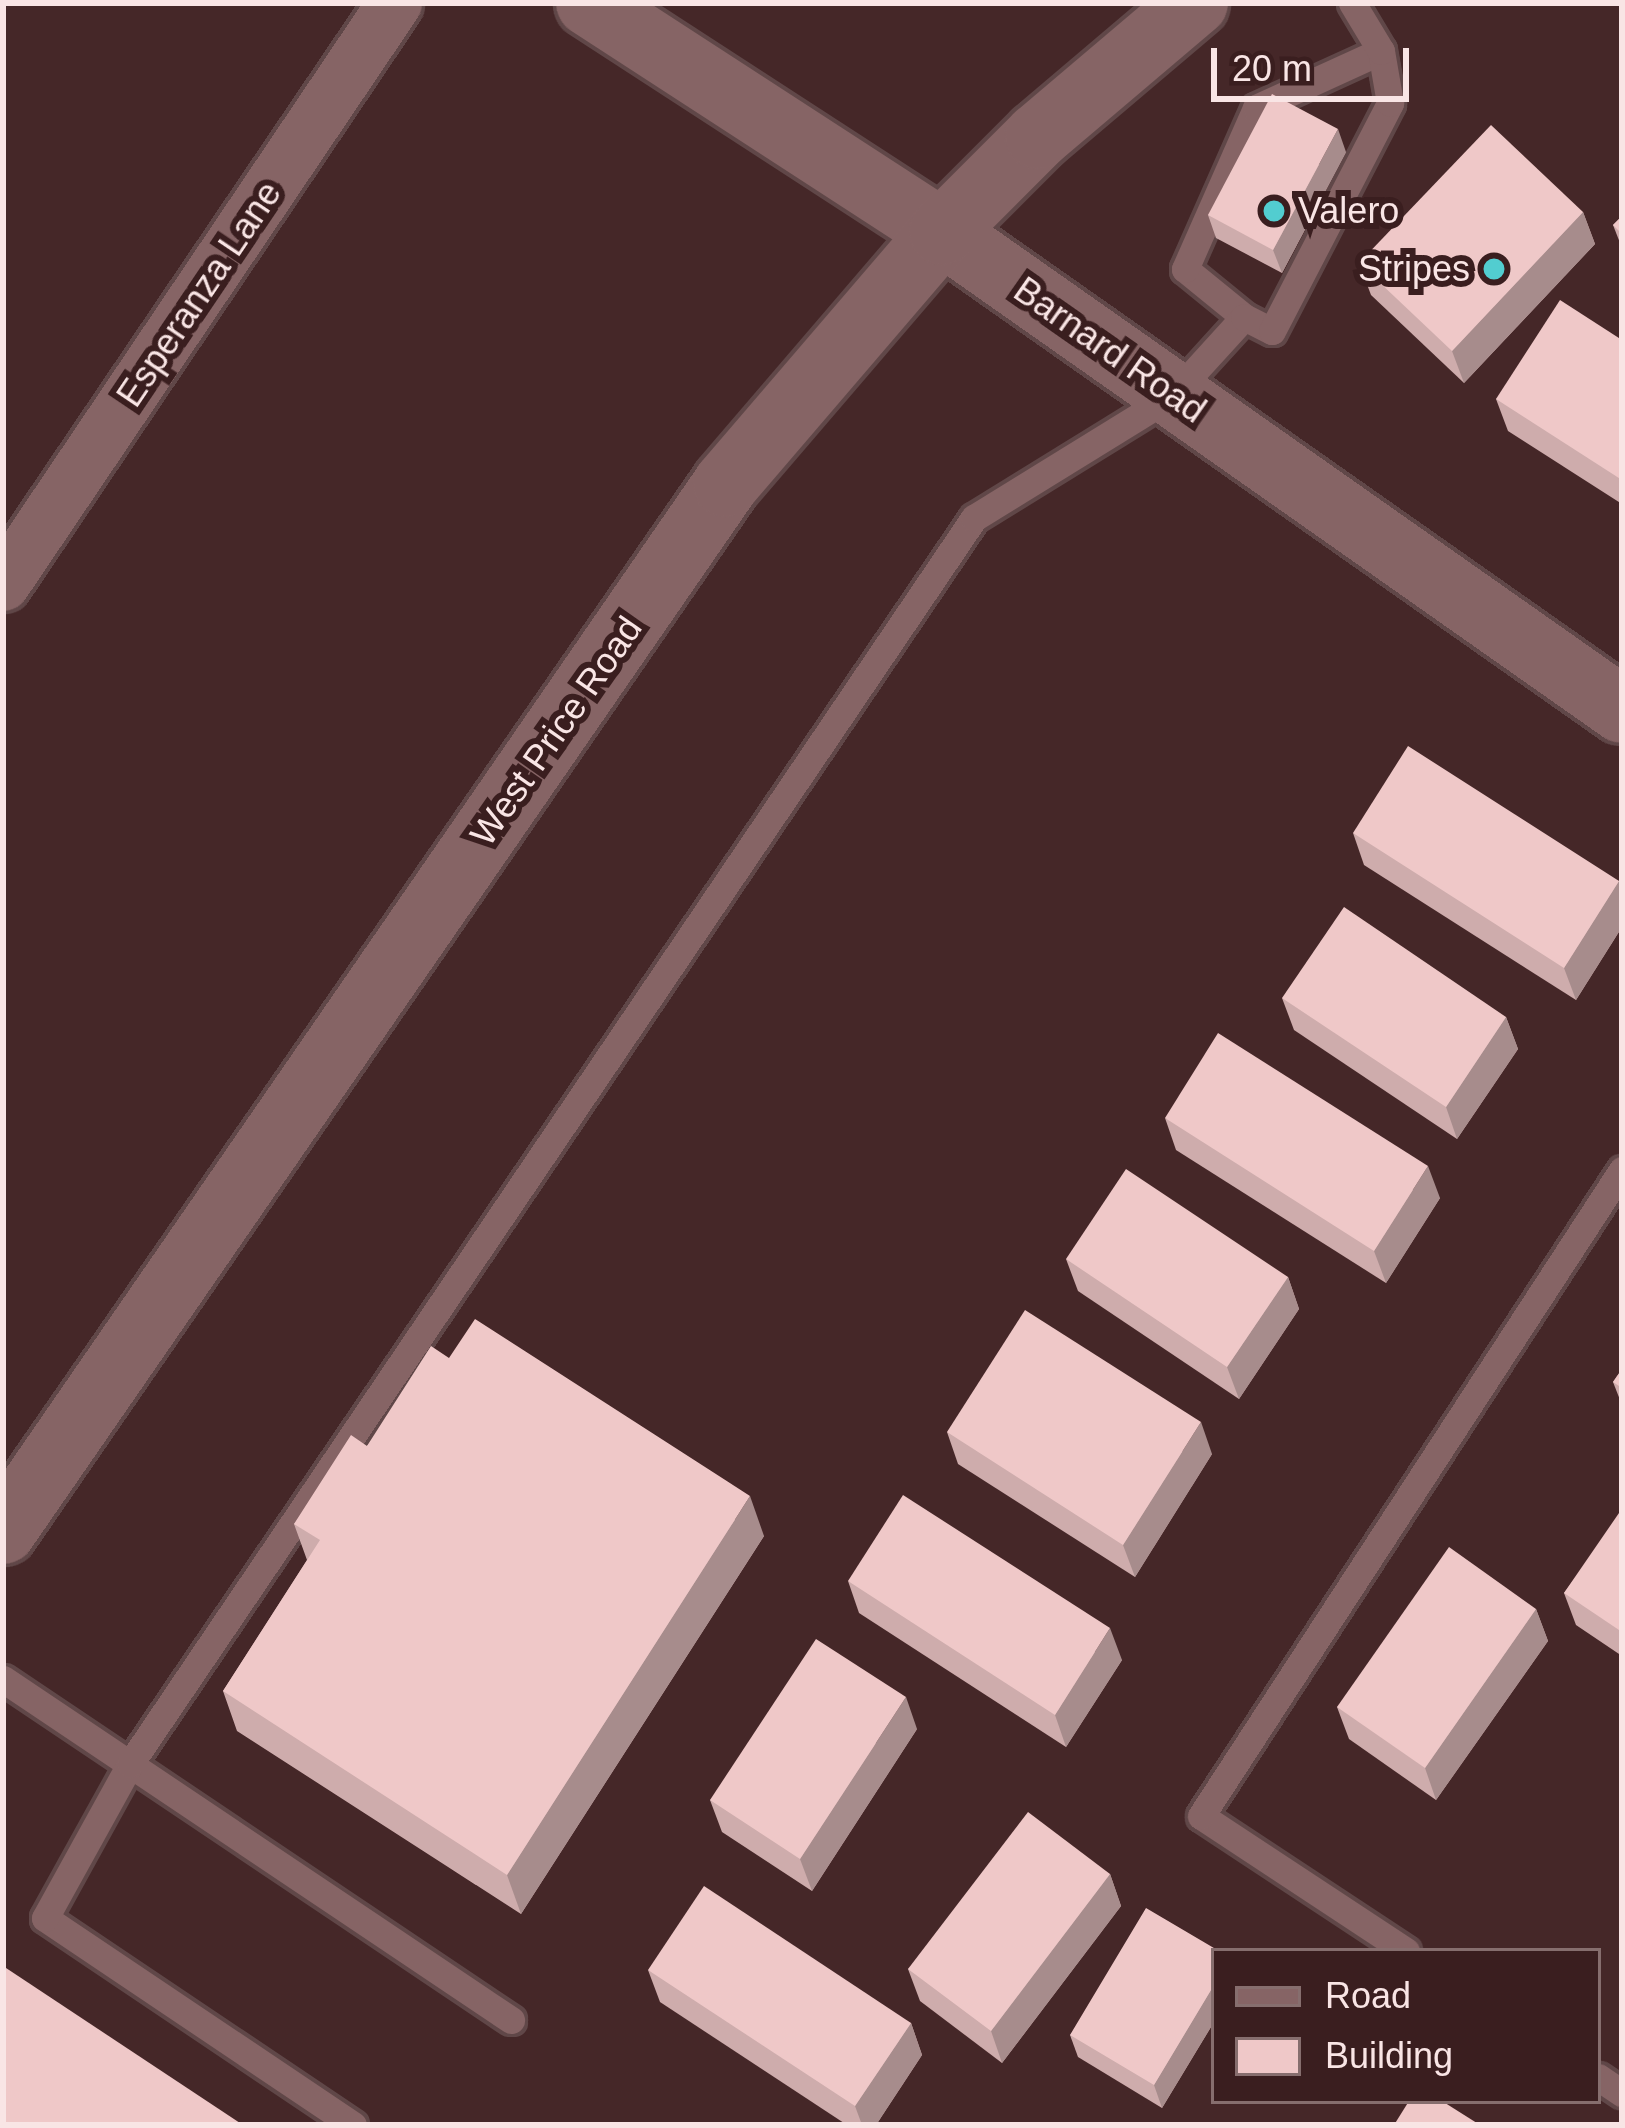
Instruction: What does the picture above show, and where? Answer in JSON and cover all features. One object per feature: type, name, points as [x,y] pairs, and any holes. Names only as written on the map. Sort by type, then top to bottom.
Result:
[{"type":"main road","name":"Barnard Road","points":[[589,3],[943,232],[1622,710]]},
{"type":"main road","name":"West Price Road","points":[[3,1531],[725,484],[943,232],[1038,136],[1195,3]]},
{"type":"street","name":"Esperanza Lane","points":[[3,584],[395,3]]},
{"type":"lane","points":[[1352,3],[1381,51],[1390,104],[1272,331],[1244,317],[1185,269],[1256,108],[1381,51]]},
{"type":"lane","points":[[353,2125],[45,1918],[130,1764],[974,518],[1173,395],[1244,317]]},
{"type":"lane","points":[[1401,1948],[1201,1816],[1622,1170]]},
{"type":"lane","points":[[3,1679],[511,2020]]},
{"type":"building","points":[[1272,94],[1338,129],[1273,250],[1208,215]]},
{"type":"building","points":[[1491,125],[1583,212],[1452,351],[1359,263]]},
{"type":"building","points":[[1560,300],[1622,340],[1622,480],[1496,399]]},
{"type":"building","points":[[1408,746],[1619,881],[1564,968],[1353,833]]},
{"type":"building","points":[[1344,907],[1506,1017],[1446,1107],[1282,998]]},
{"type":"building","points":[[1218,1033],[1428,1166],[1374,1251],[1165,1118]]},
{"type":"building","points":[[1126,1169],[1288,1277],[1227,1367],[1066,1259]]},
{"type":"building","points":[[1025,1310],[1201,1422],[1123,1545],[947,1432]]},
{"type":"building","points":[[475,1319],[750,1496],[507,1875],[223,1691],[320,1540],[294,1524],[351,1435],[367,1446],[431,1346],[449,1358]]},
{"type":"building","points":[[903,1495],[1110,1628],[1055,1715],[848,1581]]},
{"type":"building","points":[[1622,1514],[1622,1632],[1564,1593]]},
{"type":"building","points":[[1449,1547],[1536,1609],[1425,1768],[1337,1707]]},
{"type":"building","points":[[816,1639],[906,1697],[800,1859],[710,1800]]},
{"type":"building","points":[[1028,1812],[1110,1874],[991,2031],[908,1969]]},
{"type":"building","points":[[704,1886],[911,2023],[855,2106],[648,1970]]},
{"type":"building","points":[[1146,1908],[1214,1948],[1211,1990],[1154,2085],[1070,2035]]},
{"type":"building","points":[[3,1966],[243,2125],[3,2125]]},
{"type":"building","points":[[1407,2104],[1447,2104],[1480,2125],[1394,2125]]},
{"type":"place","name":"Valero","points":[[1274,211]]},
{"type":"place","name":"Stripes","points":[[1494,269]]}]
